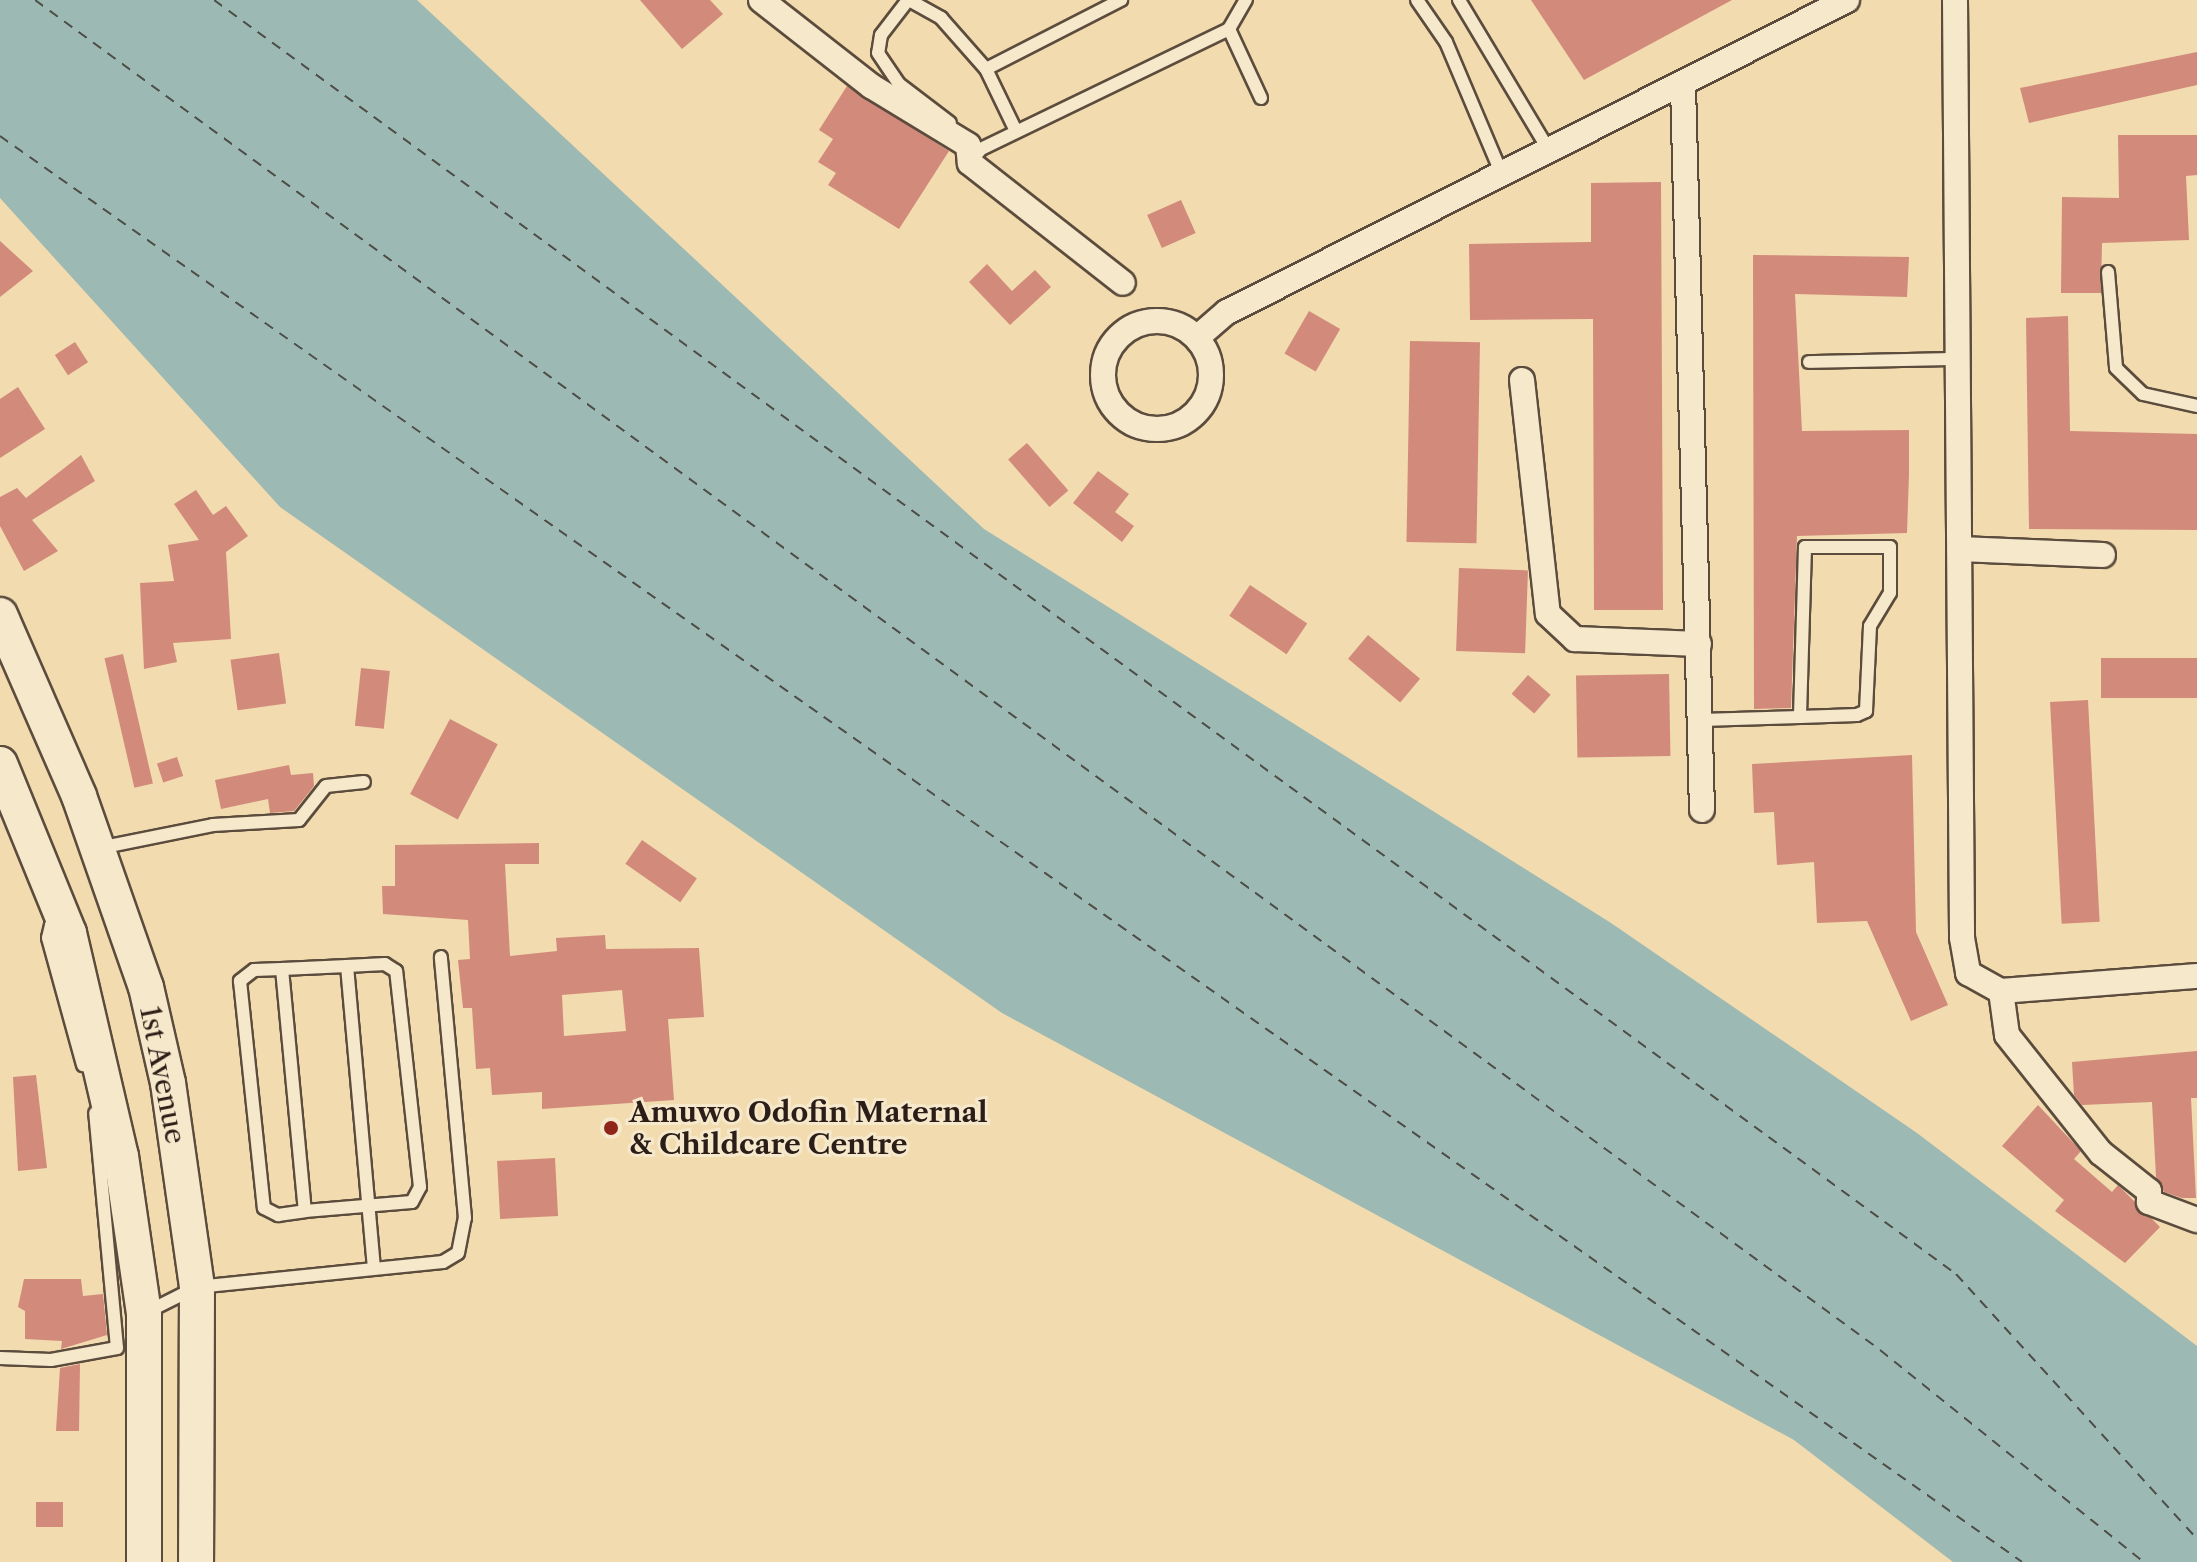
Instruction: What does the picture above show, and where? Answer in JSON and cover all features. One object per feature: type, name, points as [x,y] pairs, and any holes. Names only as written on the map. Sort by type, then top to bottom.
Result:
[{"type":"main road","name":"1st Avenue","points":[[0,615],[96,849],[162,1056],[197,1287],[196,1562]]},
{"type":"main road","name":"1st Avenue","points":[[0,764],[69,933],[96,1030],[144,1314],[144,1562]]},
{"type":"street","points":[[761,0],[871,86],[968,145],[976,156],[1123,283]]},
{"type":"street","points":[[1955,0],[1962,938],[1968,973],[2001,991],[2197,976]]},
{"type":"street","points":[[1199,336],[1227,312],[1552,154],[1838,2]]},
{"type":"street","points":[[1683,85],[1702,810]]},
{"type":"street","points":[[1159,318],[1199,336],[1214,377],[1196,416],[1154,431],[1115,413],[1099,372],[1118,332],[1159,318]]},
{"type":"street","points":[[1522,380],[1548,614],[1575,639],[1699,644]]},
{"type":"street","points":[[1960,549],[2103,555]]},
{"type":"street","points":[[2001,991],[2007,1035],[2101,1153],[2149,1191],[2149,1202],[2197,1220]]},
{"type":"lane","points":[[1016,131],[986,69],[941,18],[908,0],[881,35],[878,53],[899,84],[976,156],[1016,131],[1229,29],[1246,0]]},
{"type":"lane","points":[[986,69],[1121,0]]},
{"type":"lane","points":[[1417,0],[1446,42],[1503,177]]},
{"type":"lane","points":[[1459,0],[1552,154]]},
{"type":"lane","points":[[1229,29],[1261,98]]},
{"type":"lane","points":[[2108,272],[2116,368],[2143,394],[2197,406]]},
{"type":"lane","points":[[1809,362],[1958,359]]},
{"type":"lane","points":[[1701,720],[1800,717],[1857,715],[1871,704],[1870,626],[1890,593],[1890,547],[1805,547],[1800,717]]},
{"type":"lane","points":[[96,849],[213,825],[299,820],[326,786],[364,782]]},
{"type":"lane","points":[[0,1358],[51,1360],[117,1348],[95,1113],[48,938],[51,925],[69,933]]},
{"type":"lane","points":[[144,1314],[197,1287],[374,1266],[443,1262],[458,1253],[465,1218],[441,957]]},
{"type":"lane","points":[[385,964],[396,971],[420,1187],[412,1202],[278,1215],[264,1208],[240,981],[254,970],[347,966],[385,964]]},
{"type":"lane","points":[[347,966],[374,1266]]},
{"type":"lane","points":[[282,969],[305,1211]]},
{"type":"water","points":[[0,0],[417,0],[984,529],[1611,923],[1917,1133],[2197,1346],[2197,1562],[1953,1562],[1794,1440],[1002,1013],[280,507],[0,198]]},
{"type":"building","points":[[640,0],[710,0],[723,14],[682,49]]},
{"type":"building","points":[[1531,0],[1732,0],[1584,80]]},
{"type":"building","points":[[2197,52],[2197,85],[2029,123],[2020,88]]},
{"type":"building","points":[[847,86],[949,151],[899,229],[828,185],[836,173],[818,162],[833,139],[819,130]]},
{"type":"building","points":[[2118,135],[2197,135],[2197,175],[2186,176],[2189,240],[2102,243],[2101,293],[2061,293],[2062,197],[2119,198]]},
{"type":"building","points":[[1661,182],[1663,610],[1594,610],[1593,319],[1470,320],[1469,244],[1591,242],[1591,183]]},
{"type":"building","points":[[1181,200],[1196,233],[1162,248],[1147,215]]},
{"type":"building","points":[[0,241],[33,271],[0,297]]},
{"type":"building","points":[[1753,255],[1909,257],[1907,297],[1795,294],[1802,431],[1909,430],[1909,474],[1907,533],[1797,536],[1791,708],[1754,709]]},
{"type":"building","points":[[987,264],[1012,291],[1035,270],[1051,287],[1010,325],[969,282]]},
{"type":"building","points":[[1309,311],[1340,329],[1316,371],[1284,353]]},
{"type":"building","points":[[2068,316],[2070,431],[2197,434],[2197,530],[2029,529],[2026,318]]},
{"type":"building","points":[[1410,341],[1480,342],[1476,543],[1406,542]]},
{"type":"building","points":[[75,342],[88,362],[68,375],[55,355]]},
{"type":"building","points":[[18,387],[45,429],[0,458],[0,399]]},
{"type":"building","points":[[1027,443],[1068,491],[1049,507],[1008,459]]},
{"type":"building","points":[[81,455],[95,481],[32,520],[58,551],[24,571],[0,526],[0,497],[17,488],[26,498]]},
{"type":"building","points":[[1098,471],[1129,494],[1115,512],[1134,526],[1122,542],[1073,503]]},
{"type":"building","points":[[196,490],[213,515],[226,506],[248,536],[226,552],[231,639],[173,643],[177,662],[144,669],[140,583],[174,581],[168,545],[199,540],[174,504]]},
{"type":"building","points":[[1459,568],[1528,570],[1525,653],[1456,651]]},
{"type":"building","points":[[1250,585],[1307,624],[1287,654],[1229,616]]},
{"type":"building","points":[[1368,635],[1420,679],[1400,702],[1348,659]]},
{"type":"building","points":[[279,653],[286,704],[238,710],[230,660]]},
{"type":"building","points":[[123,654],[153,784],[134,788],[104,658]]},
{"type":"building","points":[[2101,658],[2197,658],[2197,698],[2101,698]]},
{"type":"building","points":[[361,668],[390,671],[384,729],[355,726]]},
{"type":"building","points":[[1669,674],[1670,756],[1577,758],[1576,676]]},
{"type":"building","points":[[1528,675],[1551,695],[1534,714],[1512,694]]},
{"type":"building","points":[[2088,700],[2100,922],[2062,924],[2050,702]]},
{"type":"building","points":[[450,719],[498,744],[458,819],[410,794]]},
{"type":"building","points":[[1912,755],[1916,932],[1948,1005],[1911,1021],[1867,921],[1817,923],[1814,862],[1777,865],[1774,812],[1754,813],[1752,764]]},
{"type":"building","points":[[177,757],[183,776],[163,783],[157,763]]},
{"type":"building","points":[[289,765],[291,775],[313,773],[314,786],[294,811],[270,813],[268,799],[221,809],[215,780]]},
{"type":"building","points":[[642,840],[697,878],[680,902],[625,864]]},
{"type":"building","points":[[539,843],[539,864],[505,864],[510,956],[557,951],[556,938],[605,935],[606,949],[699,948],[704,1017],[668,1019],[674,1100],[542,1109],[542,1092],[492,1095],[490,1068],[476,1069],[472,1008],[463,1008],[458,960],[470,959],[468,920],[383,914],[382,886],[395,886],[395,845]],"holes":[[[622,990],[626,1031],[564,1036],[562,995]]]},
{"type":"building","points":[[2197,1051],[2197,1098],[2191,1098],[2196,1198],[2182,1198],[2164,1192],[2156,1177],[2152,1102],[2082,1105],[2074,1095],[2072,1062]]},
{"type":"building","points":[[36,1075],[47,1168],[18,1171],[13,1077]]},
{"type":"building","points":[[2038,1105],[2081,1151],[2074,1159],[2112,1192],[2118,1185],[2160,1227],[2125,1263],[2055,1211],[2064,1200],[2002,1146]]},
{"type":"building","points":[[555,1158],[558,1216],[500,1219],[497,1161]]},
{"type":"building","points":[[24,1279],[81,1279],[83,1296],[103,1294],[107,1335],[61,1349],[62,1341],[25,1339],[25,1311],[18,1307]]},
{"type":"building","points":[[80,1364],[79,1431],[56,1431],[60,1368]]},
{"type":"building","points":[[36,1502],[63,1502],[63,1527],[36,1527]]},
{"type":"ferry route","points":[[35,0],[1880,1350],[2144,1562]]},
{"type":"ferry route","points":[[214,0],[1956,1274],[2197,1539]]},
{"type":"ferry route","points":[[0,136],[2022,1562]]},
{"type":"place","name":"Amuwo Odofin Maternal & Childcare Centre","points":[[611,1128]]}]
